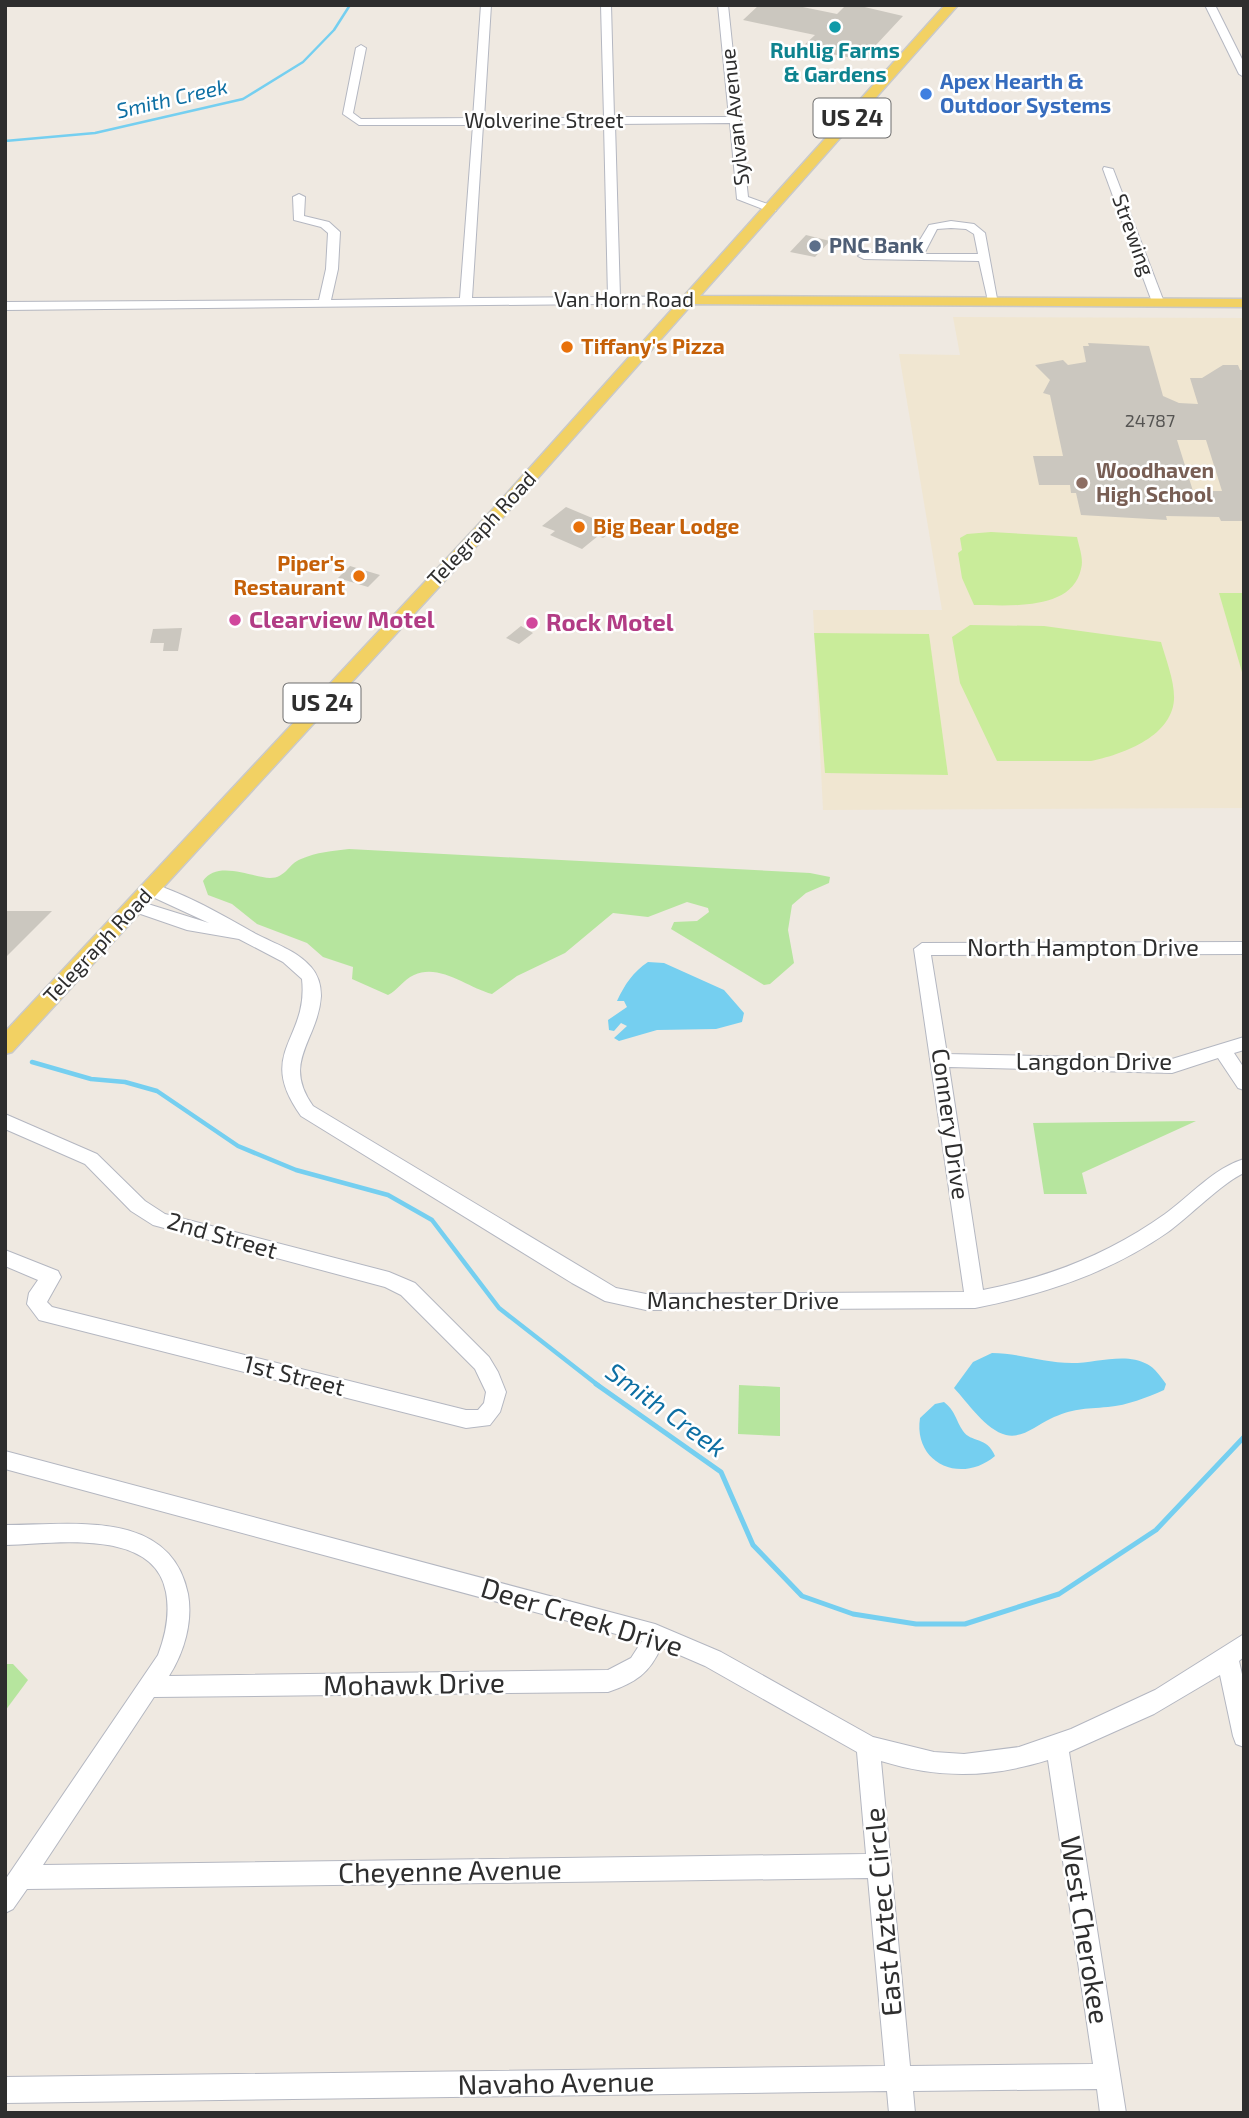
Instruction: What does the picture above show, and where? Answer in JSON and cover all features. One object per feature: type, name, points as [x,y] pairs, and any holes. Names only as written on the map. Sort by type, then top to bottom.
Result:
[{"type":"main road","name":"Telegraph Road","points":[[5,1046],[499,512],[952,5]]},
{"type":"main road","name":"Van Horn Road","points":[[690,300],[1244,303]]},
{"type":"street","points":[[466,302],[486,5]]},
{"type":"street","points":[[606,5],[614,300]]},
{"type":"street","name":"Sylvan Avenue","points":[[723,5],[743,199],[772,209]]},
{"type":"street","points":[[1210,5],[1244,74]]},
{"type":"street","name":"Wolverine Street","points":[[361,48],[348,114],[354,120],[734,120]]},
{"type":"street","name":"Strewing","points":[[1108,169],[1158,302]]},
{"type":"street","points":[[299,197],[298,218],[326,224],[334,232],[332,269],[324,303]]},
{"type":"street","points":[[916,257],[932,228],[942,225],[976,229],[994,301]]},
{"type":"street","points":[[864,256],[985,258]]},
{"type":"street","name":"Van Horn Road","points":[[5,306],[690,300]]},
{"type":"street","name":"Manchester Drive","points":[[150,889],[217,918],[287,955],[310,977],[312,1003],[290,1065],[293,1090],[307,1111],[612,1295],[646,1302],[975,1300],[1055,1282],[1116,1257],[1154,1234],[1234,1169],[1244,1166]]},
{"type":"street","name":"Manchester Drive","points":[[135,906],[187,924],[249,937]]},
{"type":"street","name":"North Hampton Drive","points":[[922,949],[1244,948]]},
{"type":"street","name":"Connery Drive","points":[[922,949],[975,1300]]},
{"type":"street","name":"Langdon Drive","points":[[940,1060],[1172,1066],[1244,1043]]},
{"type":"street","points":[[1223,1051],[1244,1083]]},
{"type":"street","name":"2nd Street","points":[[5,1121],[91,1159],[138,1206],[160,1220],[389,1280],[408,1289],[417,1299]]},
{"type":"street","name":"1st Street","points":[[5,1258],[51,1277],[39,1293],[37,1304],[46,1314],[466,1419],[483,1419],[492,1410],[497,1396],[491,1374],[417,1299]]},
{"type":"street","name":"Deer Creek Drive","points":[[5,1460],[655,1634],[713,1660],[868,1746],[916,1761],[962,1766],[1014,1761],[1057,1748],[1158,1702],[1235,1650]]},
{"type":"street","points":[[5,1535],[102,1535],[138,1543],[156,1555],[169,1571],[177,1586],[180,1616],[175,1643],[148,1687],[5,1901]]},
{"type":"street","name":"Mohawk Drive","points":[[148,1687],[608,1681],[626,1677],[640,1666],[648,1656],[655,1634]]},
{"type":"street","points":[[1235,1650],[1244,1737]]},
{"type":"street","name":"East Aztec Circle","points":[[868,1746],[902,2113]]},
{"type":"street","name":"West Cherokee","points":[[1057,1748],[1113,2113]]},
{"type":"street","name":"Cheyenne Avenue","points":[[21,1877],[879,1866]]},
{"type":"street","name":"Navaho Avenue","points":[[5,2090],[1108,2076]]},
{"type":"shaded area","name":"Woodhaven High School","points":[[953,317],[1244,318],[1244,808],[823,810],[813,610],[942,610],[899,354],[960,355]]},
{"type":"green space","points":[[991,532],[1077,537],[1082,565],[1075,583],[1065,593],[1036,603],[974,605],[962,578],[958,553],[962,550],[960,538],[967,534]]},
{"type":"green space","points":[[1219,593],[1244,593],[1244,679]]},
{"type":"green space","points":[[970,625],[1044,626],[1161,642],[1173,686],[1171,713],[1164,725],[1142,742],[1103,758],[1091,761],[997,761],[960,683],[952,637]]},
{"type":"green space","points":[[814,633],[929,634],[948,775],[825,773]]},
{"type":"green space","points":[[349,849],[810,873],[830,877],[829,883],[806,893],[792,905],[788,930],[794,963],[770,984],[764,985],[671,929],[674,922],[697,921],[709,912],[708,908],[687,902],[648,917],[613,913],[565,953],[517,976],[492,994],[444,974],[424,972],[410,977],[388,995],[352,979],[353,967],[323,957],[307,943],[257,924],[232,904],[208,895],[203,881],[209,875],[225,871],[275,877],[307,857]]},
{"type":"green space","points":[[1196,1121],[1082,1173],[1087,1194],[1044,1194],[1033,1123]]},
{"type":"green space","points":[[739,1385],[780,1387],[780,1436],[738,1434]]},
{"type":"green space","points":[[5,1664],[13,1664],[28,1680],[5,1711]]},
{"type":"water","points":[[648,962],[664,963],[724,990],[744,1013],[742,1022],[716,1029],[657,1030],[619,1041],[614,1038],[627,1026],[621,1023],[614,1031],[609,1030],[608,1020],[627,1007],[624,1001],[617,1001],[630,979]]},
{"type":"water","points":[[992,1353],[1062,1363],[1130,1359],[1150,1366],[1166,1384],[1164,1390],[1137,1401],[1072,1411],[1058,1415],[1024,1433],[1006,1435],[984,1422],[954,1388],[973,1362]]},
{"type":"water","points":[[944,1402],[951,1408],[966,1435],[988,1445],[995,1456],[982,1465],[968,1469],[954,1469],[942,1465],[932,1457],[924,1447],[920,1434],[920,1418],[935,1404]]},
{"type":"building","name":"Ruhlig Farms & Gardens","points":[[759,5],[793,5],[837,14],[846,5],[856,5],[903,16],[862,60],[801,48],[815,35],[743,20]]},
{"type":"building","name":"PNC Bank","points":[[806,235],[830,241],[815,257],[790,252]]},
{"type":"building","name":"Woodhaven High School","points":[[1088,343],[1149,346],[1163,396],[1179,403],[1198,404],[1190,378],[1202,378],[1223,365],[1238,365],[1240,370],[1244,370],[1244,521],[1221,521],[1219,517],[1166,516],[1167,520],[1081,515],[1076,493],[1071,493],[1070,485],[1039,485],[1033,456],[1063,456],[1050,395],[1043,393],[1050,380],[1035,365],[1063,360],[1068,365],[1086,362],[1083,346],[1089,346]],"holes":[[[1177,440],[1206,440],[1222,491],[1193,491]]]},
{"type":"building","name":"Big Bear Lodge","points":[[566,507],[616,528],[603,538],[598,536],[582,549],[550,535],[555,531],[542,526]]},
{"type":"building","name":"Piper's Restaurant","points":[[350,566],[380,575],[368,587],[338,578]]},
{"type":"building","points":[[521,626],[533,633],[519,644],[506,638]]},
{"type":"building","name":"Clearview Motel","points":[[182,628],[178,651],[163,651],[164,643],[150,643],[153,629]]},
{"type":"building","points":[[5,911],[52,911],[5,958]]},
{"type":"waterway","name":"Smith Creek","points":[[5,141],[95,133],[243,99],[303,62],[334,30],[350,5]]},
{"type":"waterway","name":"Smith Creek","points":[[32,1062],[91,1079],[125,1082],[157,1091],[238,1146],[296,1170],[388,1195],[432,1220],[499,1308],[599,1386]]},
{"type":"waterway","name":"Smith Creek","points":[[596,1384],[721,1472],[753,1545],[802,1596],[853,1614],[916,1624],[965,1624],[1059,1594],[1156,1530],[1244,1437]]},
{"type":"place","name":"Ruhlig Farms & Gardens","points":[[835,27]]},
{"type":"place","name":"Apex Hearth & Outdoor Systems","points":[[926,94]]},
{"type":"place","name":"PNC Bank","points":[[815,246]]},
{"type":"place","name":"Tiffany's Pizza","points":[[567,347]]},
{"type":"place","name":"Woodhaven High School","points":[[1082,483]]},
{"type":"place","name":"Big Bear Lodge","points":[[579,527]]},
{"type":"place","name":"Piper's Restaurant","points":[[359,576]]},
{"type":"place","name":"Clearview Motel","points":[[235,620]]},
{"type":"place","name":"Rock Motel","points":[[532,623]]}]
